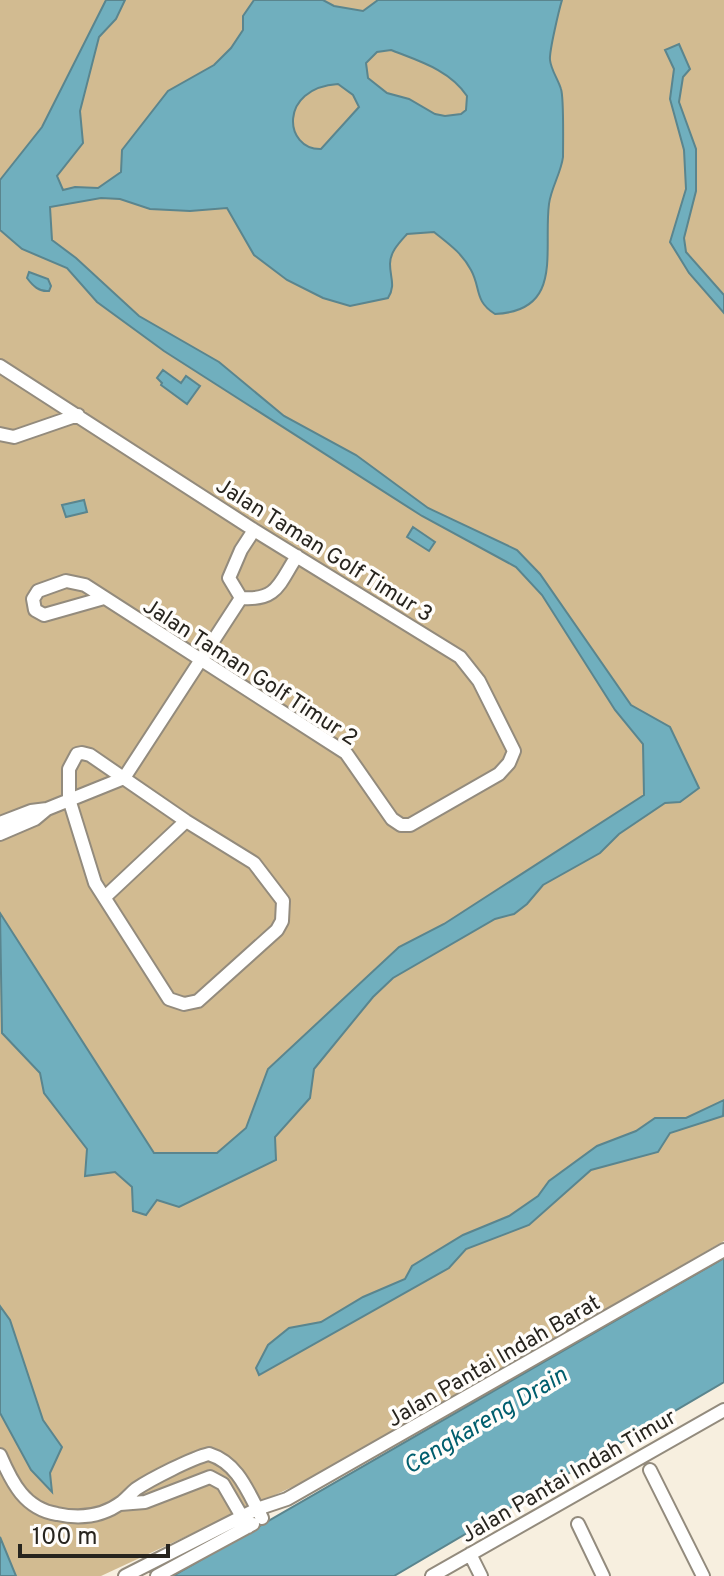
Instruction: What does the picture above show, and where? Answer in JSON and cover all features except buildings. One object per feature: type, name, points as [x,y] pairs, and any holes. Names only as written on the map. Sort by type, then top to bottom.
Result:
[{"type":"street","name":"Jalan Taman Golf Timur 3","points":[[0,366],[254,530],[460,657],[479,681],[514,751]]},
{"type":"street","points":[[0,434],[14,437],[78,415]]},
{"type":"street","points":[[241,598],[229,578],[254,530]]},
{"type":"street","points":[[241,598],[260,600],[274,592],[297,556]]},
{"type":"street","name":"Jalan Taman Golf Timur 2","points":[[104,598],[44,615],[35,610],[33,599],[38,591],[66,581],[85,585],[346,753],[392,819],[401,825],[410,825],[499,774],[514,751]]},
{"type":"street","points":[[0,834],[35,819],[47,809],[69,799],[124,778],[241,598]]},
{"type":"street","points":[[77,754],[90,755],[254,863],[283,901],[282,921],[277,930],[198,1001],[184,1004],[169,999],[95,883],[69,799],[69,769],[77,754]]},
{"type":"street","points":[[0,823],[31,811],[47,809]]},
{"type":"street","points":[[105,897],[186,821]]},
{"type":"street","name":"Jalan Pantai Indah Barat","points":[[125,1576],[260,1513],[724,1250]]},
{"type":"street","name":"Jalan Pantai Indah Timur","points":[[432,1576],[724,1410]]},
{"type":"street","points":[[0,1455],[11,1480],[41,1512],[79,1518],[105,1512],[120,1504],[136,1489],[209,1454],[223,1458],[232,1467],[260,1513]]},
{"type":"street","points":[[650,1470],[703,1576]]},
{"type":"street","points":[[120,1504],[145,1502],[210,1477],[223,1484],[245,1521]]},
{"type":"street","name":"Jalan Pantai Indah Barat","points":[[157,1576],[245,1521]]},
{"type":"street","points":[[578,1524],[603,1576]]},
{"type":"street","points":[[470,1554],[481,1576]]},
{"type":"shaded area","points":[[0,0],[724,0],[724,1241],[333,1468],[101,1576],[16,1576],[0,1537]]},
{"type":"water","points":[[106,0],[125,0],[116,19],[99,37],[80,111],[83,143],[57,176],[63,190],[98,188],[121,172],[122,150],[168,91],[214,65],[231,48],[243,30],[243,16],[254,0],[323,0],[334,6],[363,11],[378,0],[562,0],[550,60],[562,94],[563,157],[549,204],[546,276],[532,302],[517,310],[495,314],[488,309],[467,264],[455,249],[434,232],[407,234],[396,248],[390,260],[392,285],[388,298],[350,306],[323,298],[287,280],[254,255],[227,208],[190,211],[150,209],[120,199],[101,198],[50,207],[52,240],[139,316],[219,362],[284,416],[356,455],[428,508],[517,550],[540,574],[631,705],[670,727],[699,788],[680,802],[665,803],[619,834],[600,853],[543,885],[514,914],[495,919],[393,978],[373,997],[314,1069],[310,1098],[275,1137],[276,1160],[179,1207],[157,1200],[146,1215],[133,1211],[132,1187],[115,1172],[85,1176],[87,1149],[44,1093],[40,1073],[2,1033],[0,913],[154,1153],[217,1153],[246,1128],[268,1069],[399,947],[444,924],[644,795],[643,744],[615,710],[542,595],[516,567],[422,516],[164,351],[97,302],[67,268],[22,249],[0,230],[0,180],[42,127]],"holes":[[[391,50],[433,67],[452,79],[467,96],[466,110],[461,114],[435,114],[409,99],[387,93],[368,78],[366,63],[377,52]],[[338,84],[353,95],[359,107],[321,149],[309,147],[294,130],[296,107],[305,96],[319,88]]]},
{"type":"water","points":[[679,44],[690,69],[683,77],[679,102],[696,149],[696,191],[684,238],[686,252],[724,295],[724,313],[689,273],[670,242],[686,189],[684,150],[670,99],[674,69],[665,50]]},
{"type":"water","points":[[29,272],[48,279],[51,286],[49,291],[34,286],[27,278]]},
{"type":"water","points":[[163,370],[181,383],[186,376],[200,386],[187,404],[161,385],[157,378]]},
{"type":"water","points":[[84,500],[87,512],[66,517],[62,505]]},
{"type":"water","points":[[413,527],[435,542],[429,551],[407,537]]},
{"type":"water","points":[[724,1100],[723,1116],[670,1133],[658,1152],[591,1170],[529,1225],[466,1249],[449,1268],[259,1375],[256,1368],[268,1345],[289,1328],[321,1322],[363,1297],[405,1279],[412,1266],[463,1235],[509,1216],[538,1196],[549,1181],[597,1146],[636,1131],[655,1118],[686,1118]]},
{"type":"water","name":"Cengkareng Drain","points":[[724,1258],[724,1382],[394,1576],[173,1576]]},
{"type":"water","points":[[0,1306],[10,1320],[43,1420],[62,1447],[50,1473],[52,1492],[31,1470],[0,1413]]},
{"type":"water","points":[[0,1537],[16,1576],[0,1576]]}]
